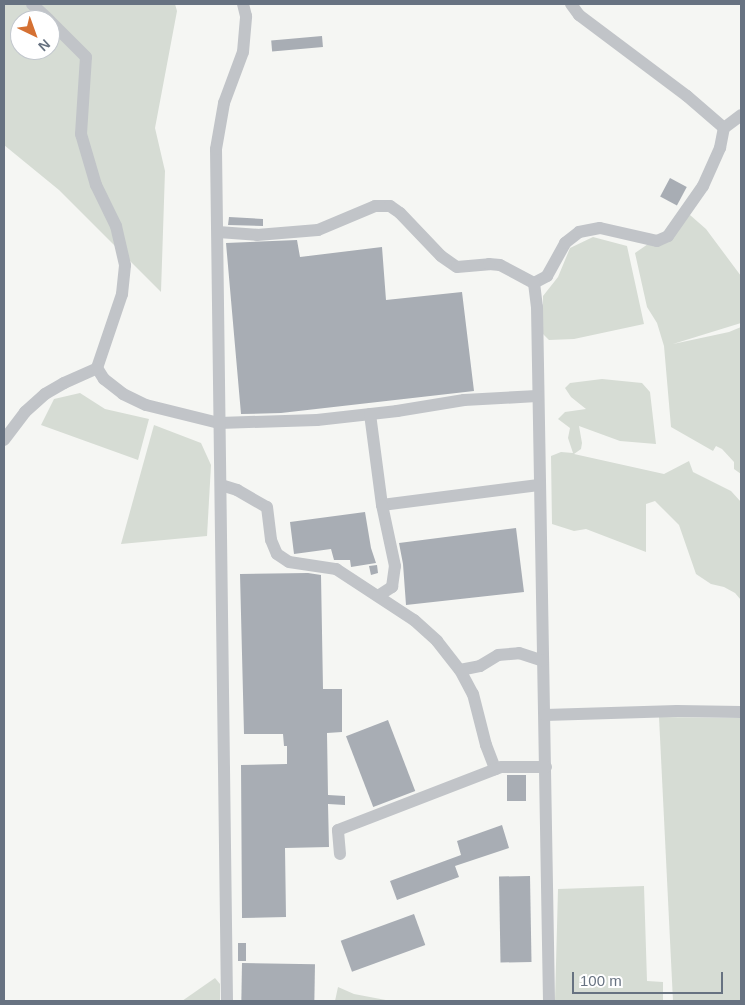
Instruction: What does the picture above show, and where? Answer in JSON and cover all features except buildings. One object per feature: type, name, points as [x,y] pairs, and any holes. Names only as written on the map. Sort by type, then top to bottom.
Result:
[{"type":"street","points":[[227,1001],[216,149],[224,104],[243,52],[246,16],[243,4]]},
{"type":"street","points":[[571,4],[584,19],[686,96],[724,128]]},
{"type":"street","points":[[4,440],[26,412],[45,394],[97,368],[122,294],[126,265],[116,226],[96,185],[81,134],[86,57],[60,30]]},
{"type":"street","points":[[534,283],[548,276],[565,243],[579,232],[600,228],[656,241],[668,236],[703,186],[720,148],[724,128],[741,114]]},
{"type":"street","points":[[218,232],[257,235],[318,230],[375,206],[390,206],[400,213],[441,256],[457,267],[489,264],[500,265],[534,283]]},
{"type":"street","points":[[534,283],[537,307],[549,1001]]},
{"type":"street","points":[[97,368],[104,379],[123,394],[146,405],[219,423],[317,420],[464,400],[538,396]]},
{"type":"street","points":[[370,414],[382,505],[395,566],[392,588],[378,596]]},
{"type":"street","points":[[221,485],[237,490],[267,507],[271,540],[277,554],[289,562],[336,569],[414,620],[437,641],[460,670],[473,694],[486,746],[495,769]]},
{"type":"street","points":[[382,505],[539,485]]},
{"type":"street","points":[[460,670],[480,666],[498,655],[519,654],[543,661]]},
{"type":"street","points":[[545,715],[676,711],[741,712]]},
{"type":"street","points":[[340,854],[338,830],[501,767],[546,767]]},
{"type":"shaded area","points":[[4,4],[175,4],[177,11],[155,128],[165,171],[161,292],[59,190],[4,145]]},
{"type":"shaded area","points":[[690,215],[706,229],[741,276],[741,323],[673,344],[729,332],[741,327],[741,474],[734,469],[734,462],[722,449],[716,446],[713,451],[671,427],[664,346],[657,323],[647,307],[635,253]]},
{"type":"shaded area","points":[[593,237],[627,246],[644,324],[574,339],[549,340],[543,334],[543,296],[558,277],[570,248]]},
{"type":"shaded area","points":[[602,379],[642,383],[650,392],[656,444],[620,441],[579,426],[582,443],[581,449],[574,454],[664,474],[689,461],[693,472],[731,491],[741,502],[741,600],[735,593],[724,587],[711,584],[696,574],[679,525],[655,501],[646,504],[646,552],[586,529],[574,531],[552,524],[551,456],[561,452],[573,453],[568,438],[570,428],[558,419],[565,412],[586,409],[571,397],[565,388],[570,383]]},
{"type":"shaded area","points":[[80,393],[105,409],[149,419],[138,460],[41,425],[54,399]]},
{"type":"shaded area","points":[[154,425],[201,443],[211,465],[207,536],[121,544]]},
{"type":"shaded area","points":[[659,717],[741,718],[741,1001],[673,1001]]},
{"type":"shaded area","points":[[644,886],[647,981],[663,982],[663,1001],[555,1001],[558,889]]},
{"type":"shaded area","points":[[215,978],[220,984],[220,1001],[182,1001]]},
{"type":"shaded area","points":[[338,987],[354,994],[391,1001],[335,1001]]}]
